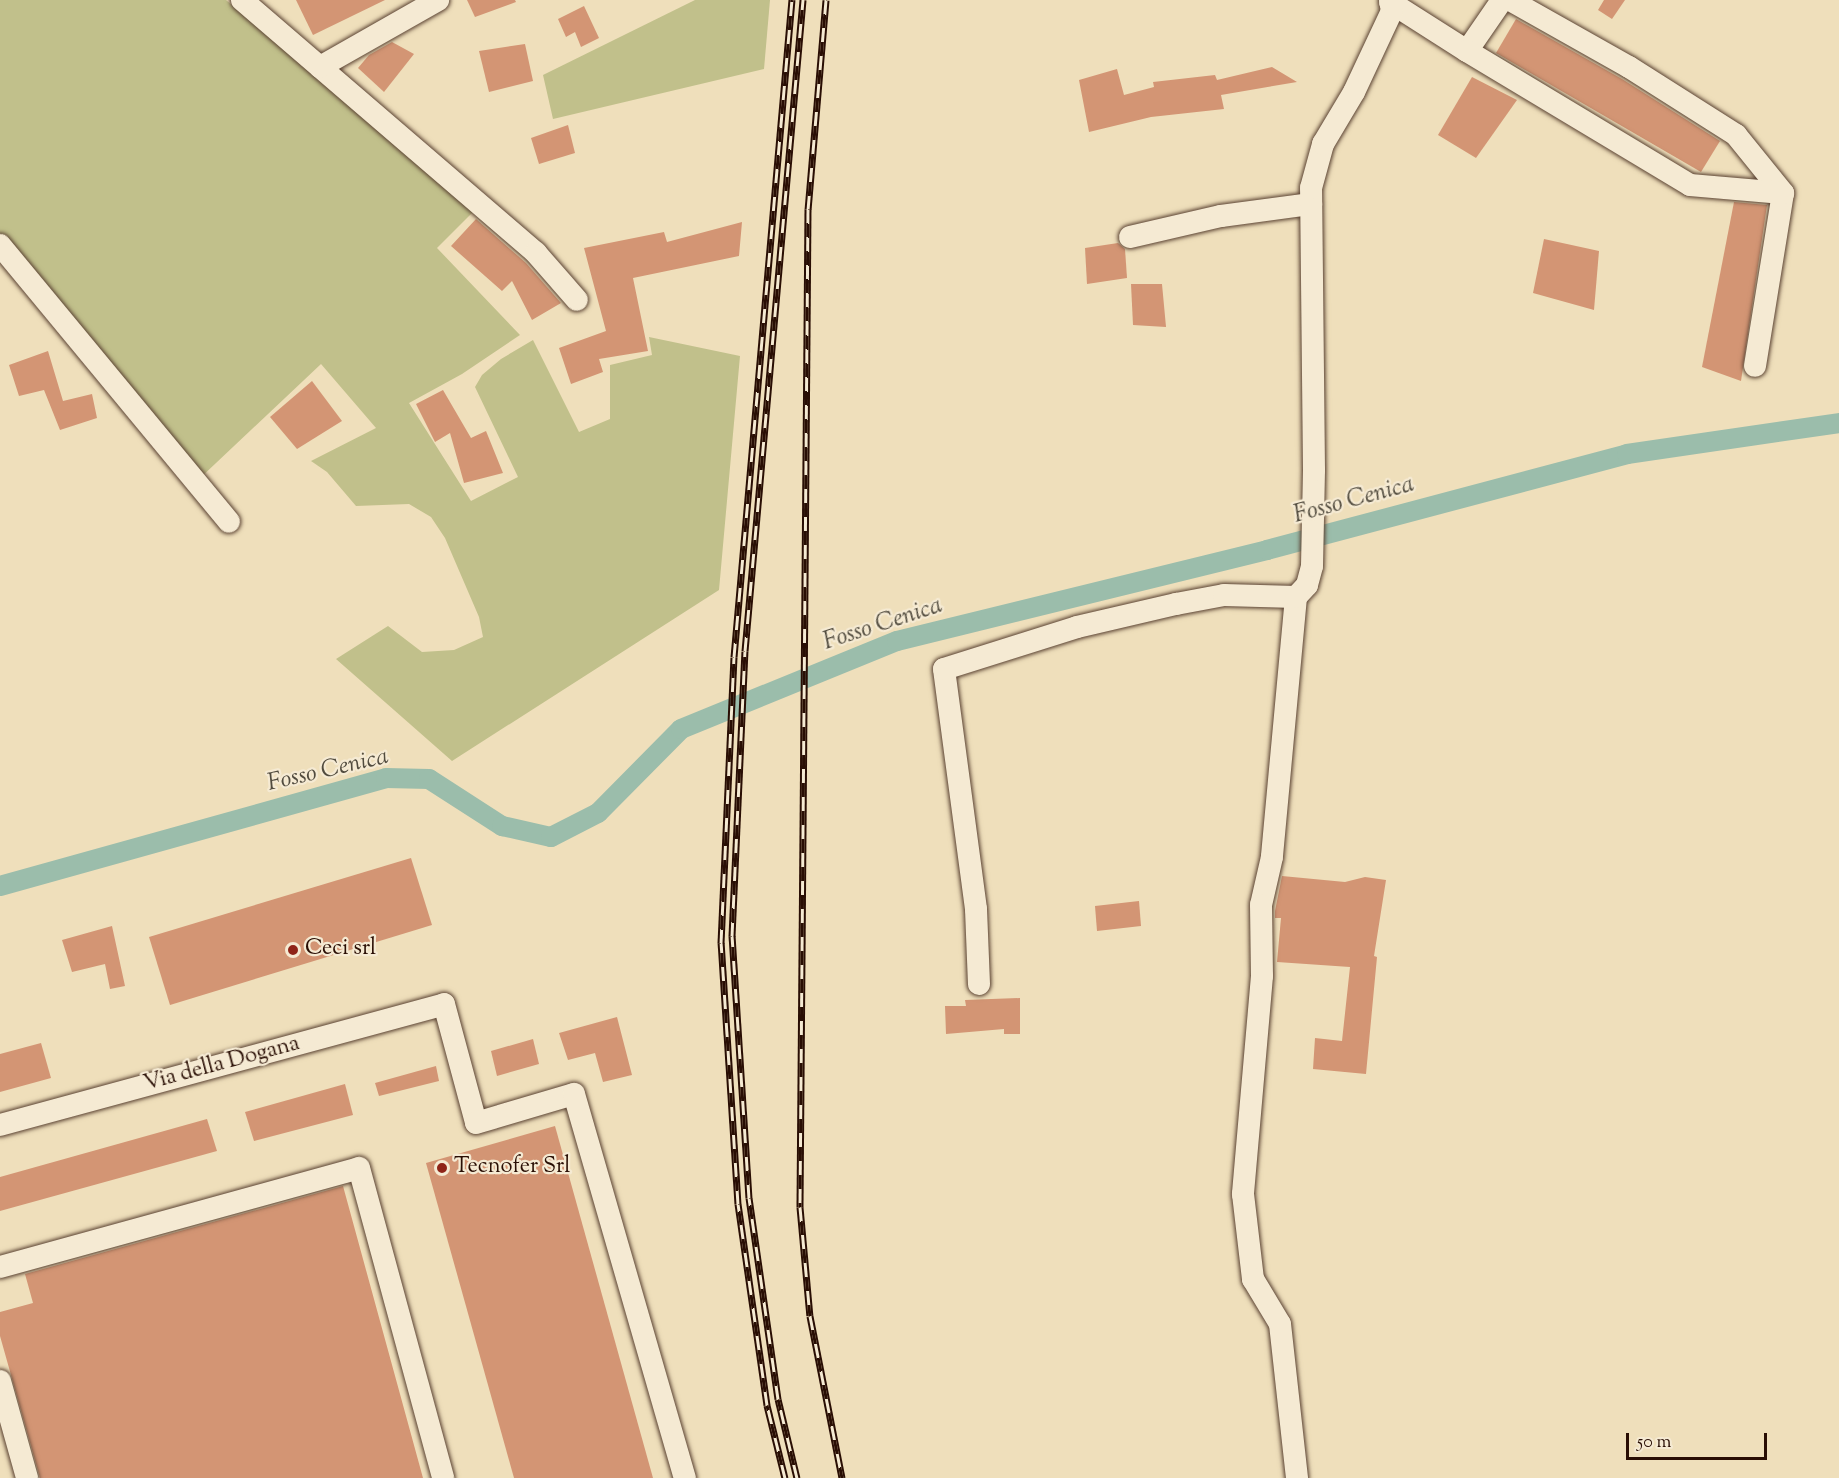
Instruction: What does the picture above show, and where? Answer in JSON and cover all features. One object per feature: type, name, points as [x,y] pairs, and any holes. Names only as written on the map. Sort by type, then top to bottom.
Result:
[{"type":"street","points":[[242,0],[536,253],[577,300]]},
{"type":"street","points":[[314,62],[417,0]]},
{"type":"street","points":[[314,62],[438,0]]},
{"type":"street","points":[[1467,51],[1502,0]]},
{"type":"street","points":[[1510,0],[1629,67],[1736,135],[1784,193],[1755,366]]},
{"type":"street","points":[[1390,1],[1467,51],[1690,184],[1784,193]]},
{"type":"street","points":[[1297,1478],[1280,1324],[1252,1279],[1243,1194],[1262,976],[1261,905],[1272,857],[1296,597],[1307,585],[1312,566],[1311,188],[1323,144],[1359,82],[1392,11],[1390,1]]},
{"type":"street","points":[[1130,237],[1221,216],[1311,204]]},
{"type":"street","points":[[0,245],[229,522]]},
{"type":"street","points":[[980,984],[976,909],[944,669],[1077,627],[1186,602],[1254,594],[1296,597]]},
{"type":"street","name":"Via della Dogana","points":[[0,1125],[444,1004],[476,1123],[574,1094],[685,1478]]},
{"type":"street","points":[[0,1267],[359,1168],[443,1478]]},
{"type":"street","points":[[0,1381],[27,1478]]},
{"type":"shaded area","points":[[0,0],[226,0],[474,211],[437,248],[520,335],[462,374],[409,403],[471,501],[518,477],[475,387],[482,375],[501,359],[533,340],[579,432],[610,419],[610,365],[652,355],[649,337],[740,356],[719,590],[452,761],[336,659],[388,626],[422,652],[454,650],[483,637],[479,617],[445,538],[431,517],[409,504],[356,506],[327,472],[311,461],[376,428],[321,364],[198,480],[0,235]]},
{"type":"shaded area","points":[[695,0],[770,0],[764,69],[553,119],[543,75]]},
{"type":"building","points":[[296,0],[385,0],[313,35]]},
{"type":"building","points":[[467,0],[515,0],[516,2],[475,17]]},
{"type":"building","points":[[1604,0],[1625,0],[1612,19],[1598,10]]},
{"type":"building","points":[[584,6],[599,38],[581,47],[575,32],[566,37],[558,19]]},
{"type":"building","points":[[1516,19],[1622,79],[1720,141],[1701,172],[1496,53]]},
{"type":"building","points":[[392,42],[414,54],[384,92],[358,68],[369,55]]},
{"type":"building","points":[[525,44],[533,81],[489,92],[479,51]]},
{"type":"building","points":[[1272,67],[1297,82],[1221,95],[1224,109],[1151,117],[1089,132],[1079,80],[1117,69],[1124,95],[1154,87],[1153,82],[1215,75],[1217,80]]},
{"type":"building","points":[[1472,77],[1517,100],[1476,158],[1438,135]]},
{"type":"building","points":[[568,125],[575,153],[539,164],[531,138]]},
{"type":"building","points":[[1734,202],[1767,205],[1741,381],[1702,367]]},
{"type":"building","points":[[476,219],[526,263],[561,303],[532,320],[512,281],[502,291],[451,246]]},
{"type":"building","points":[[742,222],[739,256],[633,278],[648,351],[599,359],[603,372],[571,384],[559,348],[606,331],[584,248],[664,232],[667,242]]},
{"type":"building","points":[[1544,239],[1599,251],[1594,310],[1533,293]]},
{"type":"building","points":[[1118,243],[1125,249],[1127,278],[1087,284],[1085,248]]},
{"type":"building","points":[[1131,284],[1162,284],[1166,327],[1133,325]]},
{"type":"building","points":[[48,351],[63,401],[92,394],[97,418],[60,430],[44,390],[19,396],[9,365]]},
{"type":"building","points":[[312,381],[342,421],[297,449],[270,417]]},
{"type":"building","points":[[443,390],[471,438],[486,431],[503,473],[464,483],[450,433],[435,442],[416,404]]},
{"type":"building","points":[[411,858],[432,925],[170,1005],[149,937]]},
{"type":"building","points":[[1282,876],[1345,882],[1365,877],[1386,880],[1374,956],[1377,957],[1366,1074],[1313,1069],[1315,1038],[1342,1041],[1350,967],[1277,962],[1281,918],[1275,918],[1275,911]]},
{"type":"building","points":[[1139,901],[1141,926],[1097,931],[1095,906]]},
{"type":"building","points":[[112,926],[125,986],[110,989],[105,964],[72,972],[62,940]]},
{"type":"building","points":[[1020,998],[1020,1034],[1004,1034],[1004,1029],[946,1034],[945,1006],[966,1006],[965,1000]]},
{"type":"building","points":[[617,1017],[632,1075],[603,1082],[595,1053],[568,1060],[559,1033]]},
{"type":"building","points":[[533,1039],[539,1064],[497,1076],[491,1051]]},
{"type":"building","points":[[41,1043],[51,1078],[0,1092],[0,1054]]},
{"type":"building","points":[[436,1066],[439,1081],[379,1096],[375,1083]]},
{"type":"building","points":[[345,1084],[353,1115],[254,1141],[245,1112]]},
{"type":"building","points":[[207,1119],[217,1151],[0,1211],[0,1177]]},
{"type":"building","points":[[555,1126],[653,1478],[514,1478],[426,1163]]},
{"type":"building","points":[[343,1186],[423,1478],[40,1478],[0,1336],[0,1312],[33,1303],[25,1274]]},
{"type":"waterway","name":"Fosso Cenica","points":[[0,886],[386,778],[429,779],[502,826],[551,837],[598,813],[681,729],[897,641],[1267,550],[1627,454],[1839,423]]},
{"type":"railway","points":[[785,1478],[767,1405],[738,1204],[721,943],[734,657],[792,0]]},
{"type":"railway","points":[[797,1478],[778,1399],[749,1198],[732,936],[745,651],[803,0]]},
{"type":"railway","points":[[826,0],[808,209],[800,1207],[810,1316],[842,1478]]},
{"type":"place","name":"Ceci srl","points":[[293,950]]},
{"type":"place","name":"Tecnofer Srl","points":[[442,1168]]}]
